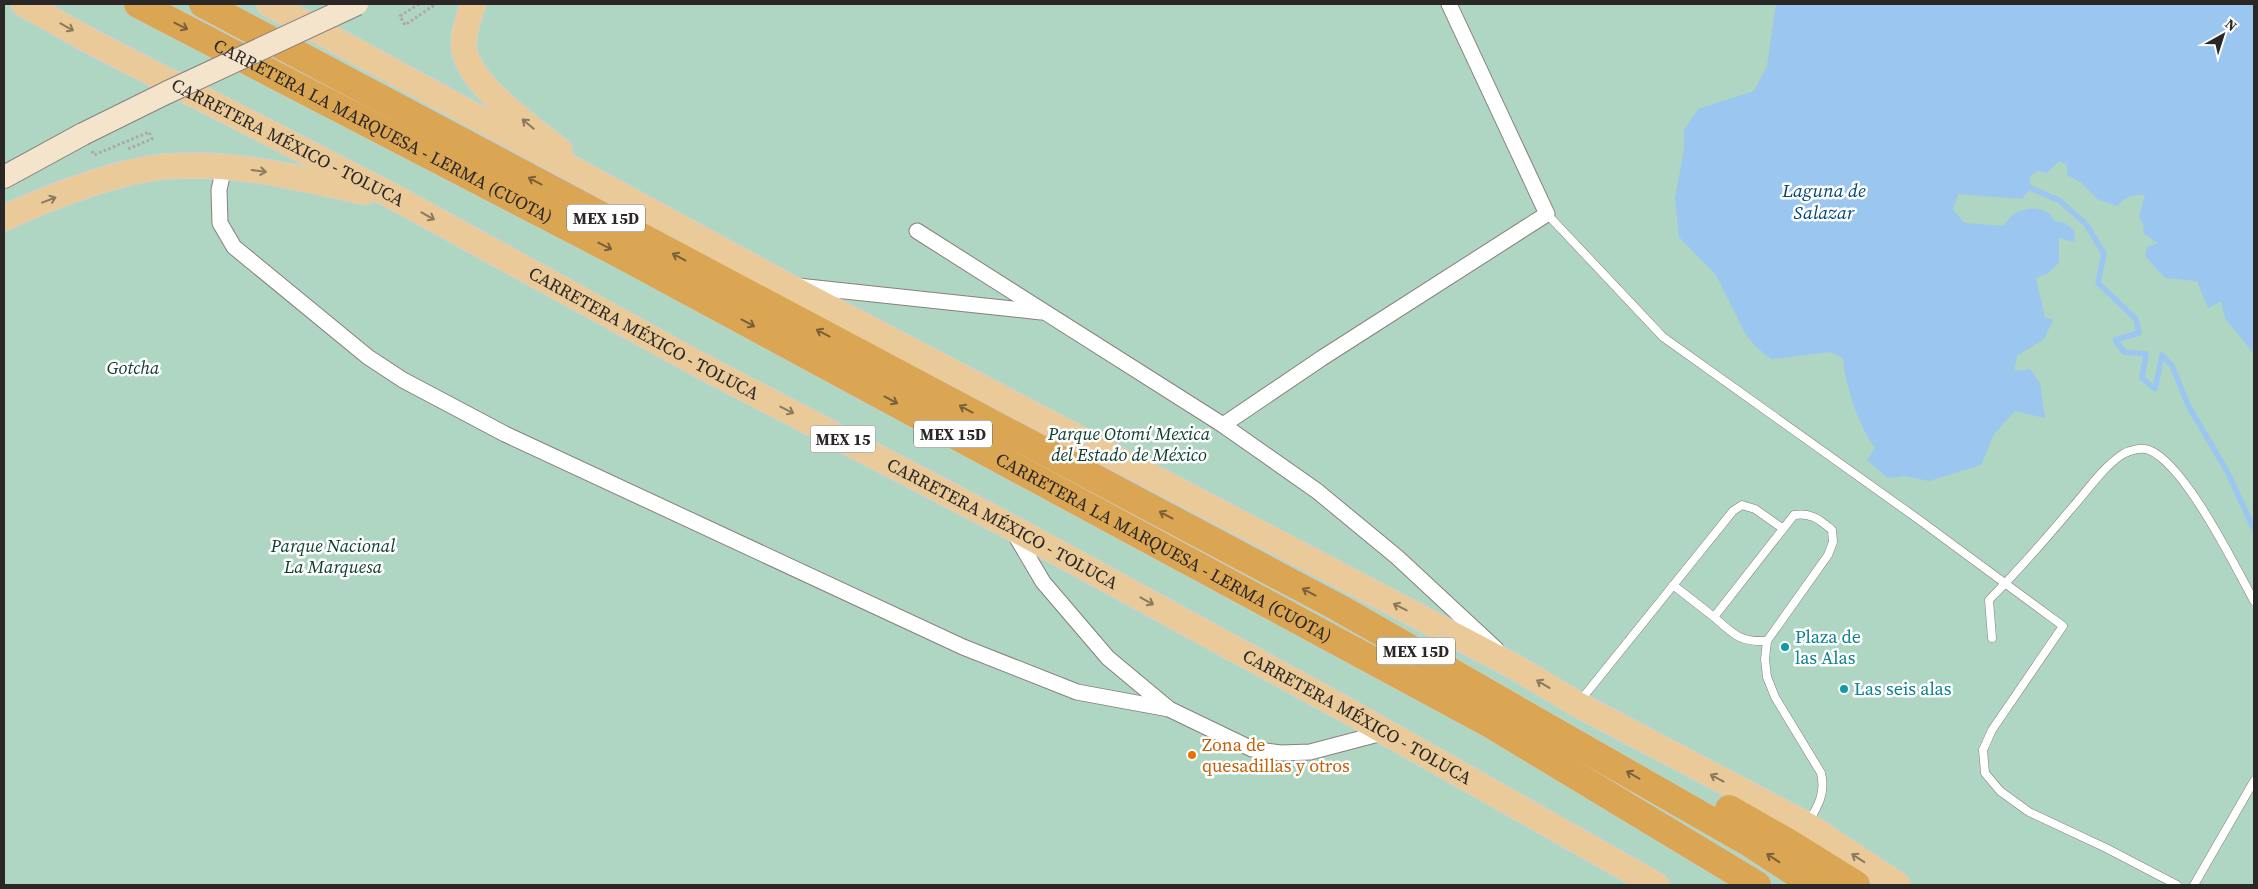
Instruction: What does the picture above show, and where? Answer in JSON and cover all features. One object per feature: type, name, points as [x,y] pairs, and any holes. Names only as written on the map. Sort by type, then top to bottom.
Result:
[{"type":"highway","name":"CARRETERA LA MARQUESA - LERMA (CUOTA)","points":[[138,4],[618,253],[1483,720],[1684,839],[1757,885]]},
{"type":"highway","name":"CARRETERA LA MARQUESA - LERMA (CUOTA)","points":[[202,4],[1341,609],[1748,842],[1814,885]]},
{"type":"highway","points":[[1341,609],[1447,651],[1787,842],[1856,885]]},
{"type":"main road","name":"CARRETERA MÉXICO - TOLUCA","points":[[24,4],[92,42],[394,197],[698,364],[1009,526],[1386,732],[1656,885]]},
{"type":"main road","points":[[269,4],[606,189],[784,284],[1516,667],[1577,704],[1807,825],[1898,885]]},
{"type":"main road","points":[[4,178],[83,134],[166,92],[357,4]]},
{"type":"main road","points":[[473,4],[466,26],[464,49],[476,75],[494,97],[606,189]]},
{"type":"main road","points":[[4,218],[117,176],[173,166],[224,167],[262,171],[394,197]]},
{"type":"street","points":[[1223,425],[1330,353],[1547,214],[1449,4]]},
{"type":"street","points":[[224,167],[219,190],[220,223],[234,247],[368,357],[403,380],[504,434],[963,647],[1077,692],[1169,709]]},
{"type":"street","points":[[917,232],[1223,425],[1317,491],[1397,557],[1516,667]]},
{"type":"street","points":[[784,284],[1045,312]]},
{"type":"street","points":[[1009,526],[1043,582],[1084,632],[1108,658],[1169,709],[1252,749],[1281,753],[1310,752],[1386,732]]},
{"type":"lane","points":[[1547,214],[1663,338],[2006,583],[2063,626],[1992,730],[1983,750],[1985,773],[2000,791],[2029,812],[2106,848],[2177,885]]},
{"type":"lane","points":[[1992,638],[1989,600],[2102,474],[2124,454],[2139,449],[2148,449],[2162,457],[2179,475],[2214,527],[2254,601]]},
{"type":"lane","points":[[1577,704],[1733,511],[1742,505],[1755,508],[1782,528]]},
{"type":"lane","points":[[1714,617],[1794,515],[1803,513],[1815,516],[1832,530],[1834,542],[1828,556],[1768,641],[1765,659],[1767,677],[1775,697],[1821,773],[1823,782],[1822,798],[1807,825]]},
{"type":"lane","points":[[1672,585],[1736,636],[1744,640],[1768,641]]},
{"type":"lane","points":[[2194,885],[2254,781]]},
{"type":"path","points":[[418,4],[400,16],[405,24],[436,4]]},
{"type":"path","points":[[83,134],[94,156],[149,132],[152,139],[125,151]]},
{"type":"green space","name":"Parque Otomí Mexica del Estado de México","points":[[4,4],[2254,4],[2254,885],[4,885]]},
{"type":"water","name":"Laguna de Salazar","points":[[1776,4],[2254,4],[2254,354],[2225,318],[2221,301],[2208,308],[2197,281],[2165,278],[2145,256],[2147,247],[2158,243],[2144,234],[2143,223],[2139,217],[2145,195],[2130,197],[2123,200],[2117,206],[2097,199],[2082,183],[2067,175],[2067,165],[2059,161],[2047,173],[2038,171],[2030,176],[2031,188],[2022,199],[1958,194],[1953,210],[1965,223],[2003,226],[2011,216],[2019,211],[2037,209],[2048,212],[2054,221],[2065,223],[2074,230],[2075,242],[2059,238],[2059,263],[2047,274],[2036,278],[2045,317],[2053,320],[2044,339],[2017,356],[2014,371],[2030,369],[2040,383],[2045,418],[2015,411],[1994,434],[1981,465],[1929,481],[1905,476],[1888,478],[1867,460],[1875,448],[1858,417],[1844,369],[1843,358],[1830,352],[1771,359],[1756,347],[1745,333],[1716,275],[1679,237],[1675,198],[1684,150],[1684,130],[1698,109],[1754,91],[1767,66]]},
{"type":"waterway","points":[[2031,188],[2060,201],[2086,224],[2104,254],[2098,283],[2136,319],[2139,333],[2115,340],[2124,352],[2146,354],[2142,378],[2155,389],[2162,355],[2172,366],[2189,407],[2227,471],[2254,529]]},
{"type":"place","name":"Plaza de las Alas","points":[[1785,647]]},
{"type":"place","name":"Las seis alas","points":[[1844,689]]},
{"type":"place","name":"Zona de quesadillas y otros","points":[[1192,755]]},
{"type":"park label","name":"Gotcha","points":[[133,368]]},
{"type":"park label","name":"Parque Nacional La Marquesa","points":[[333,556]]}]
